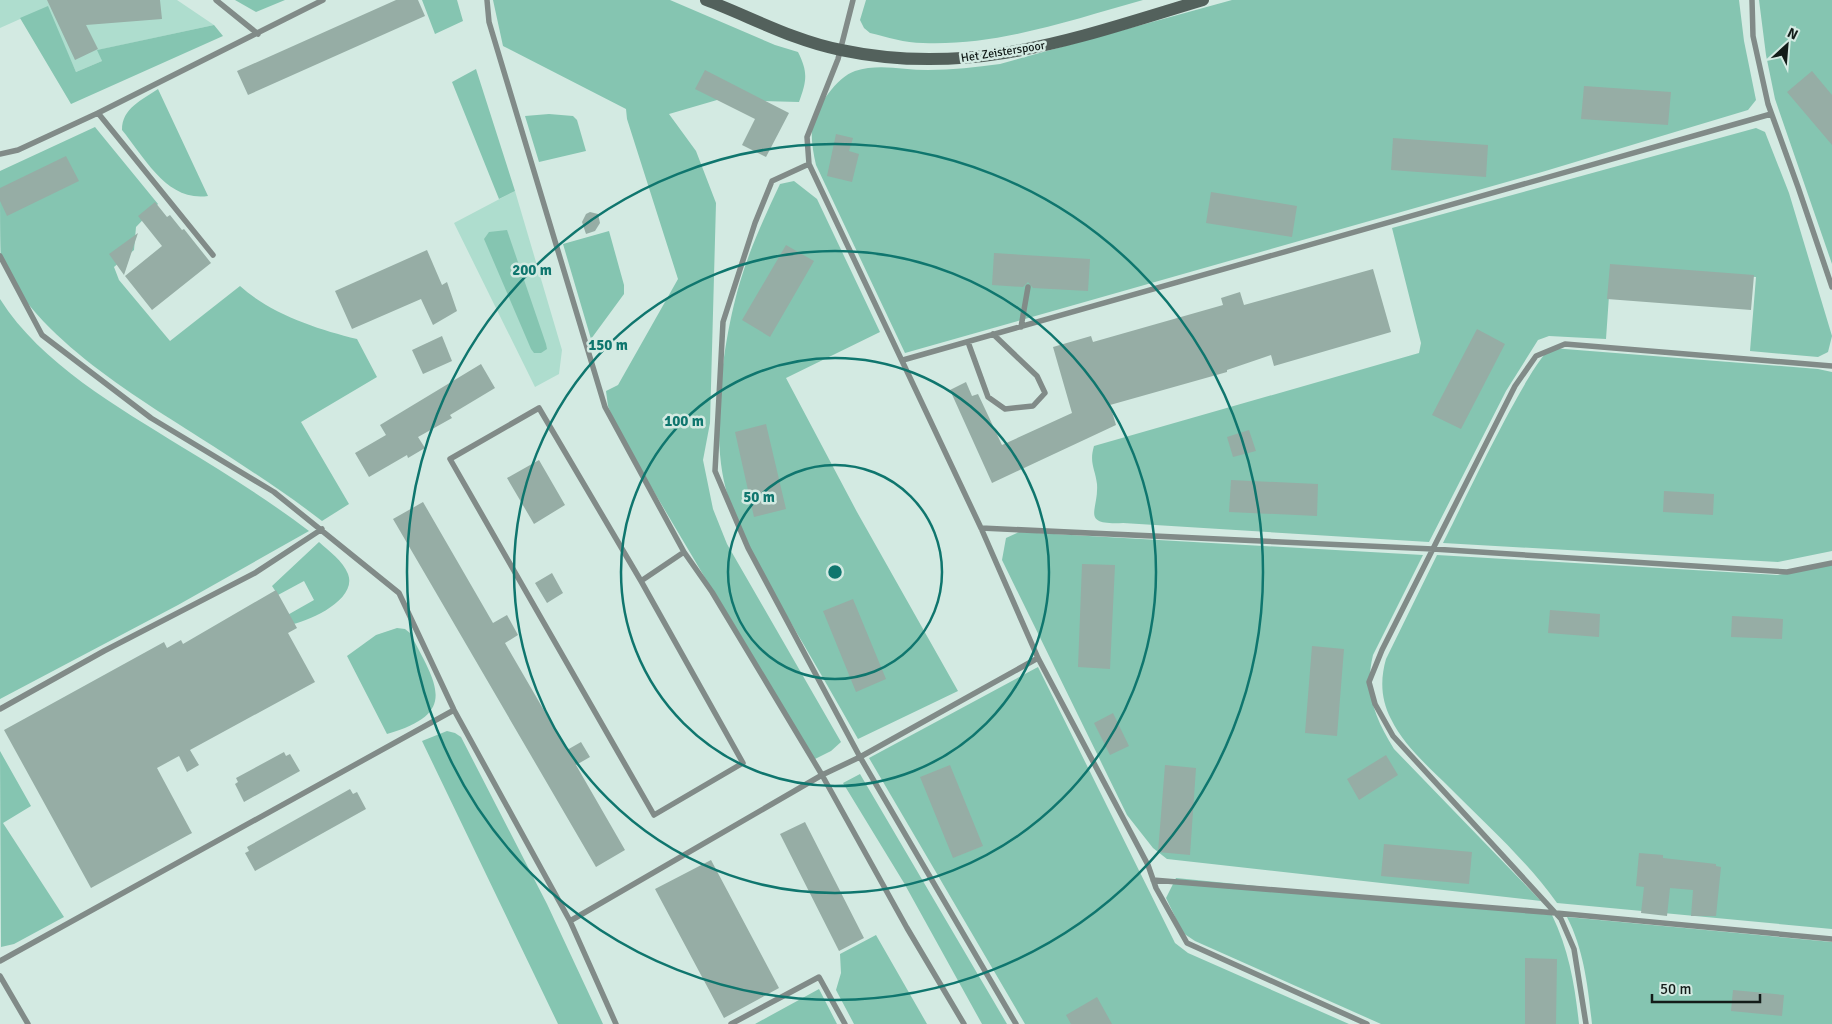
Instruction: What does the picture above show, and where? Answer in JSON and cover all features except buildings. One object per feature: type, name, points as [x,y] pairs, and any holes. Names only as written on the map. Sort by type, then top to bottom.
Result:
[{"type":"street","name":"Het Zeisterspoor","points":[[706,0],[785,33],[840,50],[922,60],[989,57],[1059,42],[1203,0]]},
{"type":"street","name":"Het Zeisterspoor","points":[[717,0],[744,15]]},
{"type":"lane","points":[[216,0],[258,34]]},
{"type":"lane","points":[[0,154],[18,150],[98,112],[323,0]]},
{"type":"lane","points":[[487,0],[489,22],[605,407],[684,552],[712,592],[822,775],[907,928],[964,1024]]},
{"type":"lane","points":[[853,0],[840,50],[807,137],[810,164],[981,528],[1038,658],[1148,865],[1153,880],[1187,944],[1367,1024]]},
{"type":"lane","points":[[1752,0],[1754,36],[1771,114],[1798,186],[1832,287]]},
{"type":"lane","points":[[98,112],[213,255]]},
{"type":"lane","points":[[903,360],[1771,114]]},
{"type":"lane","points":[[810,164],[772,181],[755,223],[723,322],[716,472],[748,548],[860,757],[1016,1024]]},
{"type":"lane","points":[[0,256],[42,335],[151,418],[274,492],[399,593],[454,710],[570,921],[616,1024]]},
{"type":"lane","points":[[1021,327],[1028,288]]},
{"type":"lane","points":[[968,342],[988,397],[1005,409],[1033,406],[1045,393],[1036,376],[994,334]]},
{"type":"lane","points":[[1586,1024],[1574,949],[1561,919],[1393,736],[1375,704],[1369,682],[1382,650],[1515,386],[1536,356],[1565,344],[1832,366]]},
{"type":"lane","points":[[539,408],[641,581],[743,763],[654,815],[450,459],[539,408]]},
{"type":"lane","points":[[981,528],[1433,549],[1787,572],[1832,563]]},
{"type":"lane","points":[[0,709],[104,651],[255,573],[322,529]]},
{"type":"lane","points":[[641,581],[684,552]]},
{"type":"lane","points":[[570,921],[822,775],[860,757],[1038,658]]},
{"type":"lane","points":[[0,961],[454,710]]},
{"type":"lane","points":[[1153,880],[1556,913],[1832,939]]},
{"type":"lane","points":[[0,976],[28,1024]]},
{"type":"lane","points":[[731,1024],[819,977],[845,1024]]},
{"type":"green space","points":[[0,0],[177,0],[214,25],[98,50],[102,61],[76,72],[47,7],[0,28]]},
{"type":"green space","points":[[235,0],[285,0],[256,12]]},
{"type":"green space","points":[[422,0],[457,0],[463,21],[435,34]]},
{"type":"green space","points":[[493,0],[670,0],[775,45],[798,52],[801,59],[805,76],[804,88],[799,102],[717,100],[669,114],[696,151],[716,203],[710,423],[703,460],[713,509],[727,544],[841,742],[831,751],[813,760],[618,431],[608,406],[606,391],[618,385],[678,279],[627,119],[626,109],[503,46]]},
{"type":"green space","points":[[866,0],[1143,0],[1062,23],[1007,36],[951,43],[916,43],[870,33],[864,28],[860,20]]},
{"type":"green space","points":[[1232,0],[1739,0],[1744,41],[1756,100],[1748,110],[1542,172],[905,353],[816,165],[812,146],[812,127],[817,111],[834,86],[848,74],[873,67],[937,70],[1000,64]]},
{"type":"green space","points":[[1759,0],[1832,0],[1832,264],[1775,99],[1766,55]]},
{"type":"green space","points":[[48,6],[76,72],[102,61],[97,50],[214,25],[223,36],[71,104],[20,18]]},
{"type":"green space","points":[[476,69],[515,191],[499,199],[452,82]]},
{"type":"green space","points":[[158,89],[208,196],[193,196],[180,192],[169,185],[158,176],[122,130],[125,116],[129,110]]},
{"type":"green space","points":[[549,114],[573,116],[577,120],[586,151],[539,162],[525,116]]},
{"type":"green space","points":[[95,127],[158,204],[136,227],[134,250],[114,267],[119,280],[170,341],[240,286],[266,305],[295,319],[357,339],[377,377],[301,422],[349,504],[322,521],[268,482],[155,409],[93,365],[63,341],[37,315],[16,287],[1,258],[0,171]]},
{"type":"green space","points":[[1756,128],[1765,132],[1789,193],[1832,336],[1828,352],[1818,357],[1750,351],[1756,277],[1611,267],[1606,339],[1549,336],[1538,340],[1506,391],[1429,542],[1109,523],[1096,519],[1094,514],[1097,484],[1092,457],[1094,446],[1419,353],[1421,343],[1392,228]]},
{"type":"green space","points":[[794,181],[817,199],[880,332],[786,378],[857,512],[958,691],[858,739],[788,618],[740,527],[728,496],[722,473],[719,447],[720,389],[728,331],[740,282],[763,220],[780,184]]},
{"type":"green space","points":[[515,191],[562,350],[559,374],[535,387],[454,223]]},
{"type":"green space","points":[[507,230],[546,344],[547,349],[541,353],[534,353],[531,349],[484,239],[489,232]]},
{"type":"green space","points":[[609,231],[624,285],[624,294],[591,339],[563,244]]},
{"type":"green space","points":[[0,299],[37,344],[82,382],[107,400],[278,508],[309,531],[178,605],[0,699]]},
{"type":"green space","points":[[1552,348],[1818,369],[1832,372],[1832,551],[1778,562],[1443,543],[1513,406],[1542,357]]},
{"type":"green space","points":[[1019,532],[1423,555],[1373,655],[1370,681],[1373,704],[1381,726],[1394,749],[1541,901],[1167,859],[1153,848],[1127,815],[1002,560],[1006,538]]},
{"type":"green space","points":[[319,542],[335,556],[348,574],[349,584],[346,593],[339,601],[319,614],[289,625],[284,617],[314,600],[304,581],[278,595],[272,586]]},
{"type":"green space","points":[[1437,555],[1778,575],[1832,564],[1832,929],[1557,903],[1520,858],[1410,747],[1396,729],[1385,705],[1382,682],[1386,659]]},
{"type":"green space","points":[[397,628],[405,629],[410,633],[428,667],[436,695],[433,706],[425,717],[410,726],[387,734],[347,656],[376,635]]},
{"type":"green space","points":[[1038,667],[1175,943],[1188,953],[1349,1024],[1025,1024],[869,758]]},
{"type":"green space","points":[[447,731],[461,737],[547,904],[603,1024],[558,1024],[422,741]]},
{"type":"green space","points":[[0,751],[31,806],[3,823],[64,917],[14,944],[1,947]]},
{"type":"green space","points":[[860,774],[1007,1024],[982,1024],[904,883],[843,783]]},
{"type":"green space","points":[[1176,878],[1552,915],[1563,941],[1570,968],[1579,1024],[1381,1024],[1195,941],[1183,933],[1166,898]]},
{"type":"green space","points":[[1567,917],[1832,942],[1832,1024],[1592,1024],[1587,983],[1578,942]]},
{"type":"green space","points":[[876,935],[927,1024],[854,1024],[836,990],[841,973],[840,954]]},
{"type":"green space","points":[[819,989],[837,1024],[755,1024]]}]
